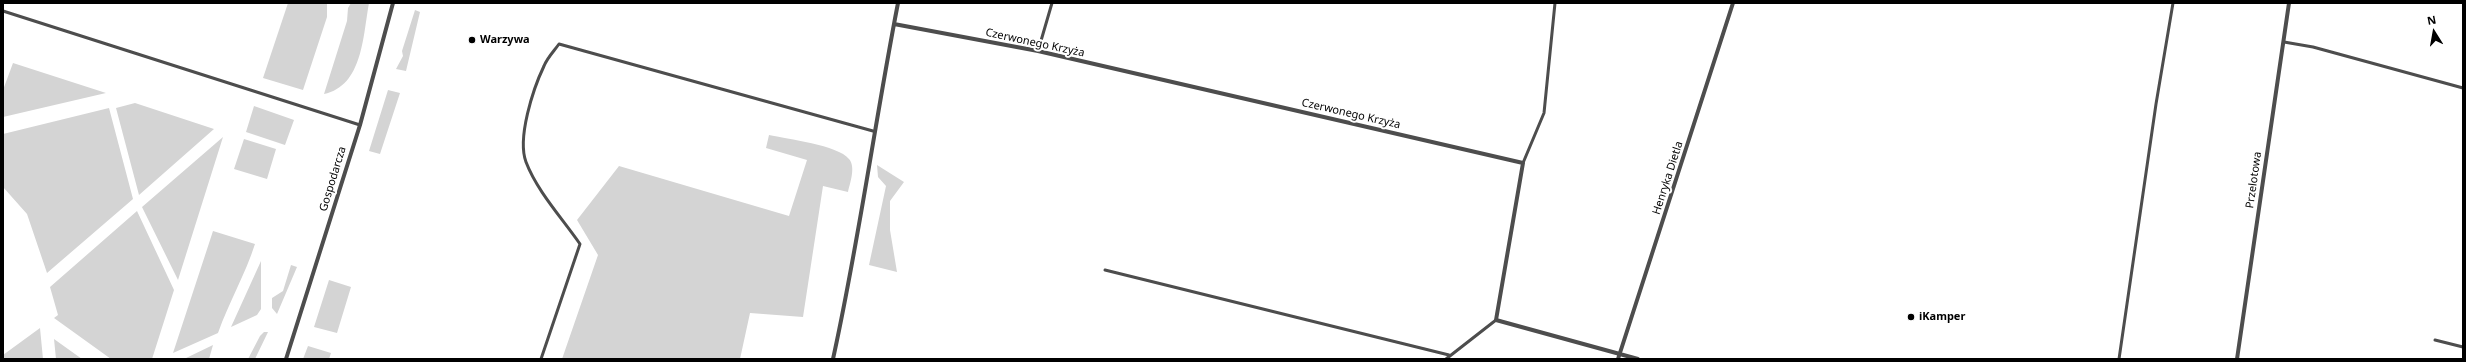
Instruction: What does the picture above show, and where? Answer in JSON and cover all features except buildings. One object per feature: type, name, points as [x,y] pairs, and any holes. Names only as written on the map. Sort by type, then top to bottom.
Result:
[{"type":"street","name":"Gospodarcza","points":[[286,359],[360,125],[393,3]]},
{"type":"street","points":[[833,359],[849,287],[873,131],[898,3]]},
{"type":"street","name":"Henryka Dietla","points":[[1618,359],[1733,3]]},
{"type":"street","name":"Przelotowa","points":[[2237,359],[2289,3]]},
{"type":"street","name":"Czerwonego Krzyża","points":[[894,24],[1038,52],[1523,163]]},
{"type":"street","points":[[1523,163],[1496,320],[1638,359]]},
{"type":"lane","points":[[1038,52],[1052,3]]},
{"type":"lane","points":[[1523,163],[1544,113],[1555,3]]},
{"type":"lane","points":[[2119,359],[2156,104],[2173,3]]},
{"type":"lane","points":[[3,11],[360,125]]},
{"type":"lane","points":[[2284,42],[2313,47],[2463,88]]},
{"type":"lane","points":[[541,359],[580,244],[536,182],[525,160],[523,134],[531,102],[544,66],[560,44],[873,131]]},
{"type":"lane","points":[[1105,270],[1449,355]]},
{"type":"lane","points":[[1446,359],[1449,355],[1496,320]]},
{"type":"lane","points":[[2435,340],[2463,347]]},
{"type":"shaded area","points":[[288,3],[327,3],[327,17],[303,90],[263,78]]},
{"type":"shaded area","points":[[351,3],[369,3],[359,58],[347,81],[337,89],[324,94],[347,21],[348,8]]},
{"type":"shaded area","points":[[415,10],[420,12],[406,71],[396,69],[403,56],[402,51]]},
{"type":"shaded area","points":[[13,63],[106,93],[3,117],[3,90]]},
{"type":"shaded area","points":[[388,90],[400,93],[380,154],[369,151]]},
{"type":"shaded area","points":[[135,103],[214,129],[139,195],[116,108]]},
{"type":"shaded area","points":[[254,106],[294,120],[285,145],[246,132]]},
{"type":"shaded area","points":[[109,108],[133,199],[47,273],[27,214],[3,187],[3,134]]},
{"type":"shaded area","points":[[769,135],[824,146],[843,154],[849,159],[852,166],[852,175],[848,192],[823,186],[803,317],[750,313],[740,359],[562,359],[598,255],[577,220],[619,166],[789,216],[807,160],[766,148]]},
{"type":"shaded area","points":[[223,137],[178,280],[142,207]]},
{"type":"shaded area","points":[[244,139],[276,149],[267,179],[234,169]]},
{"type":"shaded area","points":[[877,165],[904,182],[890,201],[890,230],[897,272],[869,265],[886,186],[878,177]]},
{"type":"shaded area","points":[[137,211],[174,290],[152,359],[111,359],[54,318],[58,315],[50,287]]},
{"type":"shaded area","points":[[213,231],[255,244],[247,267],[218,333],[173,353]]},
{"type":"shaded area","points":[[261,261],[261,309],[257,315],[231,327]]},
{"type":"shaded area","points":[[291,265],[297,267],[277,314],[272,308],[272,298],[283,291]]},
{"type":"shaded area","points":[[329,280],[351,287],[337,333],[314,327]]},
{"type":"shaded area","points":[[40,328],[43,359],[3,359],[3,355]]},
{"type":"shaded area","points":[[264,332],[268,332],[255,359],[248,359],[260,336]]},
{"type":"shaded area","points":[[54,339],[82,359],[56,359]]},
{"type":"shaded area","points":[[213,345],[209,359],[184,359]]},
{"type":"shaded area","points":[[308,346],[331,353],[329,359],[303,359]]},
{"type":"place","name":"Warzywa","points":[[472,40]]},
{"type":"place","name":"iKamper","points":[[1911,317]]}]
